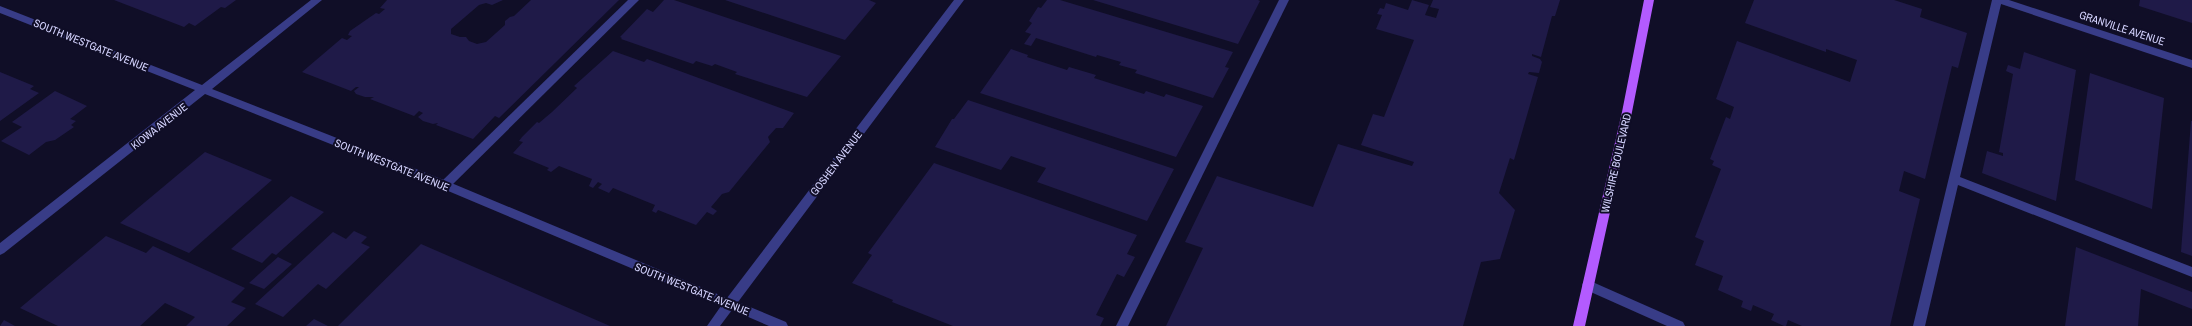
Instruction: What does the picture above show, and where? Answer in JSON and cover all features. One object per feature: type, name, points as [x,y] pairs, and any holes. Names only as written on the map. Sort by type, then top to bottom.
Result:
[{"type":"main road","name":"WILSHIRE BOULEVARD","points":[[1579,326],[1627,112],[1649,0]]},
{"type":"street","name":"KIOWA AVENUE","points":[[0,250],[317,0]]},
{"type":"street","points":[[445,185],[634,0]]},
{"type":"street","name":"GOSHEN AVENUE","points":[[713,326],[959,0]]},
{"type":"street","points":[[1122,326],[1284,0]]},
{"type":"street","points":[[1919,326],[1997,0]]},
{"type":"street","name":"GRANVILLE AVENUE","points":[[1997,0],[2192,64]]},
{"type":"street","name":"SOUTH WESTGATE AVENUE","points":[[0,9],[445,185],[782,326]]},
{"type":"street","points":[[1954,180],[2192,272]]},
{"type":"street","points":[[1588,285],[1679,326]]},
{"type":"building","points":[[114,0],[236,0],[225,8],[221,7],[195,26],[189,23],[184,27]]},
{"type":"building","points":[[387,0],[503,0],[492,5],[486,3],[479,5],[451,29],[451,34],[466,37],[469,41],[477,44],[486,42],[505,25],[505,21],[514,16],[531,0],[619,0],[499,118],[495,116],[473,139],[436,125],[438,123],[433,124],[423,121],[418,117],[423,113],[419,111],[414,116],[370,99],[374,97],[365,97],[356,94],[354,91],[359,87],[356,87],[351,91],[302,72],[342,38],[347,40],[352,36],[348,35],[350,31],[376,13],[379,14],[385,9],[380,8]]},
{"type":"building","points":[[664,0],[674,0],[841,56],[807,97],[735,74],[737,72],[715,64],[712,66],[696,61],[693,64],[621,39],[622,38],[620,37],[647,9],[653,12]]},
{"type":"building","points":[[725,0],[869,0],[876,3],[845,40]]},
{"type":"building","points":[[1047,0],[1060,0],[1233,52],[1225,67],[1229,68],[1213,98],[1135,73],[1137,70],[1119,65],[1121,62],[1097,55],[1096,57],[1036,38],[1031,46],[1024,44],[1031,34],[1025,32],[1032,23],[1029,21],[1038,7],[1041,8]]},
{"type":"building","points":[[1093,0],[1258,0],[1260,1],[1238,44]]},
{"type":"building","points":[[1412,0],[1429,5],[1425,15],[1436,18],[1439,9],[1430,7],[1433,0],[1560,0],[1555,16],[1552,16],[1541,57],[1532,54],[1532,56],[1540,59],[1542,62],[1539,73],[1529,72],[1528,74],[1538,77],[1514,160],[1510,158],[1499,193],[1515,210],[1500,259],[1481,262],[1463,326],[1166,326],[1203,248],[1185,242],[1217,176],[1313,207],[1338,144],[1412,166],[1414,162],[1361,145],[1373,114],[1384,117],[1414,40],[1376,29],[1382,15],[1377,14],[1380,8],[1384,9],[1386,3],[1408,10]]},
{"type":"building","points":[[1754,0],[1894,0],[1922,9],[1920,17],[1967,33],[1958,68],[1952,66],[1925,179],[1904,171],[1899,191],[1920,199],[1890,326],[1802,326],[1788,320],[1786,326],[1784,326],[1771,320],[1774,314],[1753,305],[1751,311],[1741,307],[1743,301],[1718,290],[1723,276],[1695,265],[1704,241],[1695,237],[1721,169],[1712,165],[1714,161],[1710,159],[1726,117],[1730,119],[1734,107],[1716,99],[1737,41],[1850,82],[1857,60],[1826,49],[1826,52],[1745,23]]},
{"type":"building","points":[[2140,0],[2192,0],[2192,23],[2139,6]]},
{"type":"building","points":[[1011,49],[1028,55],[1027,57],[1067,70],[1069,67],[1096,75],[1094,78],[1144,94],[1146,91],[1164,97],[1166,94],[1203,106],[1176,157],[980,93]]},
{"type":"building","points":[[613,51],[644,62],[647,59],[794,113],[783,128],[776,128],[768,137],[770,142],[729,192],[722,194],[711,207],[717,211],[713,215],[707,212],[696,225],[658,210],[656,213],[652,211],[655,205],[613,188],[609,193],[598,188],[602,184],[598,182],[593,188],[589,186],[592,179],[559,166],[551,172],[547,170],[549,168],[513,153],[523,142],[519,141],[522,137],[537,122],[539,123],[552,112],[577,88],[574,86]]},
{"type":"building","points":[[2024,52],[2076,70],[2056,201],[1982,173],[1987,151],[2003,156],[2003,153],[1999,152],[2013,74],[2006,71],[2008,65],[2020,69]]},
{"type":"building","points":[[0,72],[34,86],[30,89],[39,93],[0,121]]},
{"type":"building","points":[[2090,73],[2164,98],[2152,209],[2075,180]]},
{"type":"building","points":[[55,91],[87,106],[70,119],[76,121],[71,125],[74,127],[55,140],[46,142],[29,155],[1,141],[22,127],[12,122]]},
{"type":"building","points":[[968,100],[1174,169],[1147,221],[1037,182],[1046,168],[1011,156],[1001,170],[935,147],[952,119],[954,119]]},
{"type":"building","points":[[2192,121],[2192,256],[2181,252]]},
{"type":"building","points":[[205,152],[272,180],[189,253],[120,223]]},
{"type":"building","points":[[934,163],[1137,235],[1127,254],[1135,257],[1124,277],[1117,274],[1096,315],[1104,318],[1100,326],[953,326],[892,302],[893,300],[852,283],[872,255],[868,253]]},
{"type":"building","points":[[291,196],[324,212],[276,255],[272,253],[262,263],[231,249]]},
{"type":"building","points":[[354,231],[367,237],[361,243],[370,247],[326,289],[318,284],[283,317],[255,304],[333,232],[346,239]]},
{"type":"building","points":[[106,236],[146,253],[153,246],[245,288],[231,302],[246,308],[227,326],[186,326],[195,317],[165,303],[140,326],[58,326],[20,308]]},
{"type":"building","points":[[421,244],[610,326],[338,326]]},
{"type":"building","points":[[2076,247],[2192,292],[2192,309],[2141,289],[2138,326],[2065,326]]},
{"type":"building","points":[[278,257],[292,264],[264,289],[249,283]]},
{"type":"building","points":[[314,319],[328,326],[306,326]]},
{"type":"building","points":[[4,320],[15,326],[0,326]]}]
